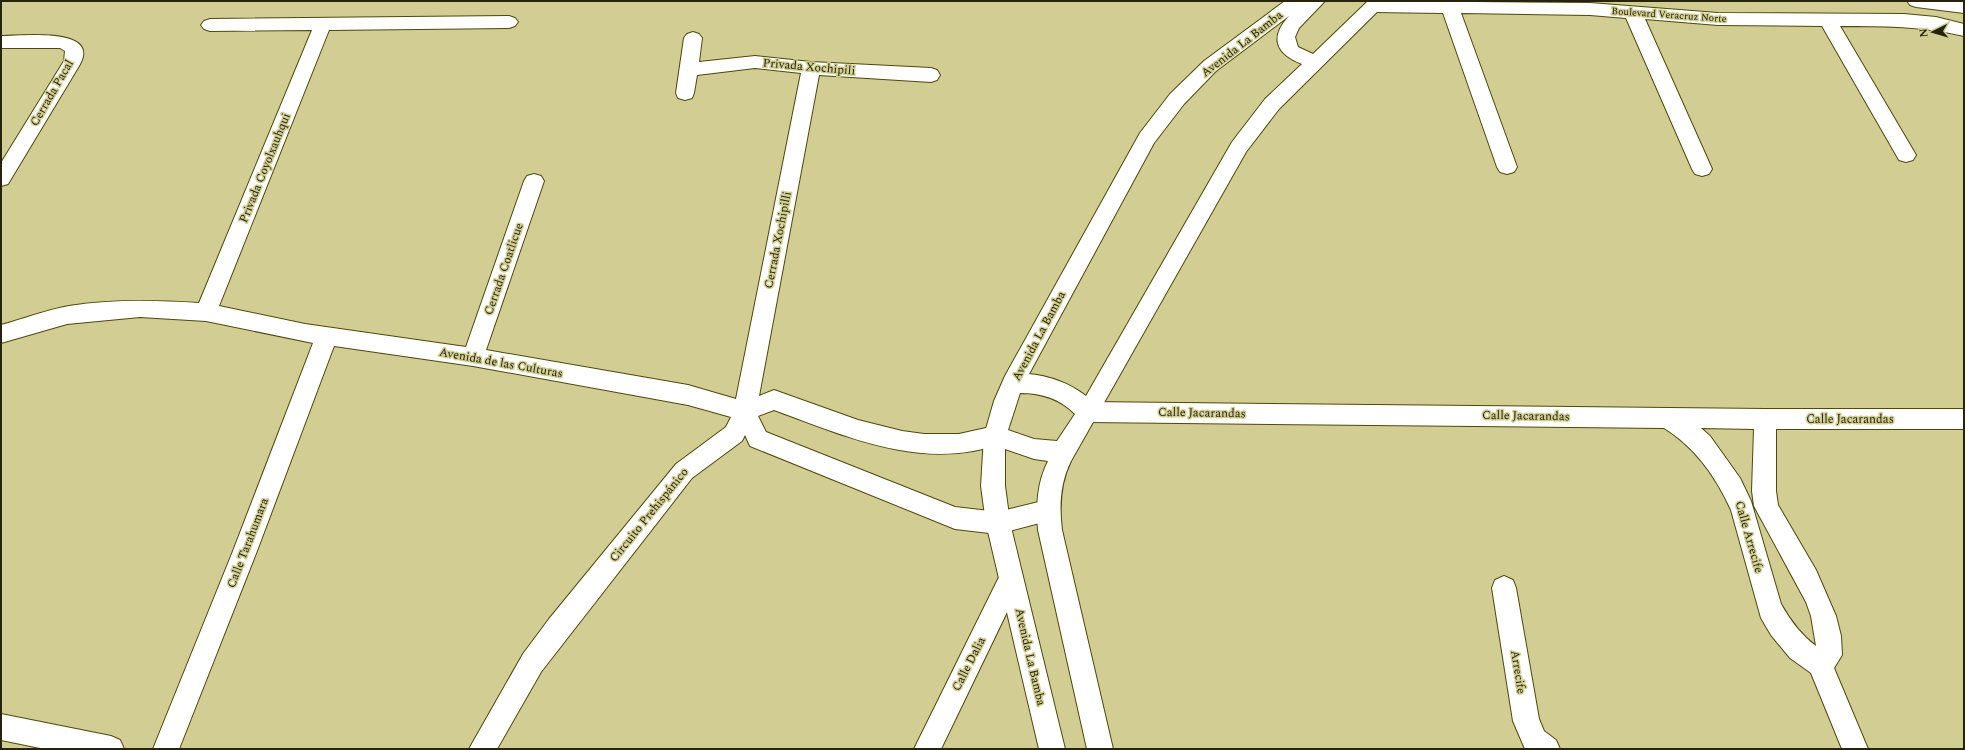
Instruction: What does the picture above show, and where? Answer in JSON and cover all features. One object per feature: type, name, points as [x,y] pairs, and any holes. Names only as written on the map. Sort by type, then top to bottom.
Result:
[{"type":"street","name":"Avenida La Bamba","points":[[1052,749],[998,523],[992,469],[994,436],[998,418],[1013,383],[1147,138],[1177,99],[1210,66],[1297,1]]},
{"type":"street","points":[[1314,62],[1292,51],[1288,46],[1286,34],[1290,24],[1316,1]]},
{"type":"street","points":[[1916,1],[1964,7]]},
{"type":"street","points":[[1100,749],[1047,511],[1051,482],[1062,452],[1088,412],[1239,147],[1272,104],[1376,3]]},
{"type":"street","name":"Boulevard Veracruz Norte","points":[[1376,3],[1450,7],[1590,9],[1691,18],[1904,20],[1936,24],[1964,30]]},
{"type":"street","points":[[1450,7],[1508,167]]},
{"type":"street","points":[[1633,13],[1702,169]]},
{"type":"street","points":[[1828,20],[1906,155]]},
{"type":"street","points":[[210,25],[509,22]]},
{"type":"street","name":"Privada Coyolxauhqui","points":[[206,312],[323,24]]},
{"type":"street","points":[[685,93],[693,38]]},
{"type":"street","name":"Cerrada Pacal","points":[[1,42],[63,42],[74,48],[73,60],[1,179]]},
{"type":"street","name":"Privada Xochipili","points":[[688,70],[755,62],[810,68],[931,75]]},
{"type":"street","name":"Cerrada Xochipilli","points":[[745,411],[810,68]]},
{"type":"street","name":"Cerrada Coatlicue","points":[[473,357],[534,181]]},
{"type":"street","name":"Avenida de las Culturas","points":[[1,334],[67,315],[105,310],[140,308],[206,312],[282,329],[473,357],[688,395],[745,411]]},
{"type":"street","name":"Calle Tarahumara","points":[[166,749],[245,551],[327,336]]},
{"type":"street","points":[[1013,383],[1033,383],[1051,387],[1075,399],[1088,412]]},
{"type":"street","points":[[1047,511],[998,523],[949,516],[758,439],[745,411],[774,400],[882,437],[928,444],[964,443],[994,436],[1034,449],[1062,452]]},
{"type":"street","name":"Circuito Prehispánico","points":[[482,749],[532,663],[558,628],[679,476],[697,459],[734,434],[745,411]]},
{"type":"street","name":"Calle Jacarandas","points":[[1088,412],[1765,419],[1964,419]]},
{"type":"street","name":"Calle Arrecife","points":[[1666,417],[1684,428],[1702,443],[1732,486],[1743,509],[1770,609],[1780,626],[1799,649],[1820,664]]},
{"type":"street","points":[[1765,419],[1764,491],[1766,506],[1814,592],[1824,614],[1830,641],[1829,655],[1820,664],[1855,749]]},
{"type":"street","name":"Calle Dalia","points":[[927,749],[1012,579]]},
{"type":"street","name":"Arrecife","points":[[1504,588],[1526,721],[1535,740],[1547,749]]},
{"type":"street","points":[[1,727],[111,749]]}]
